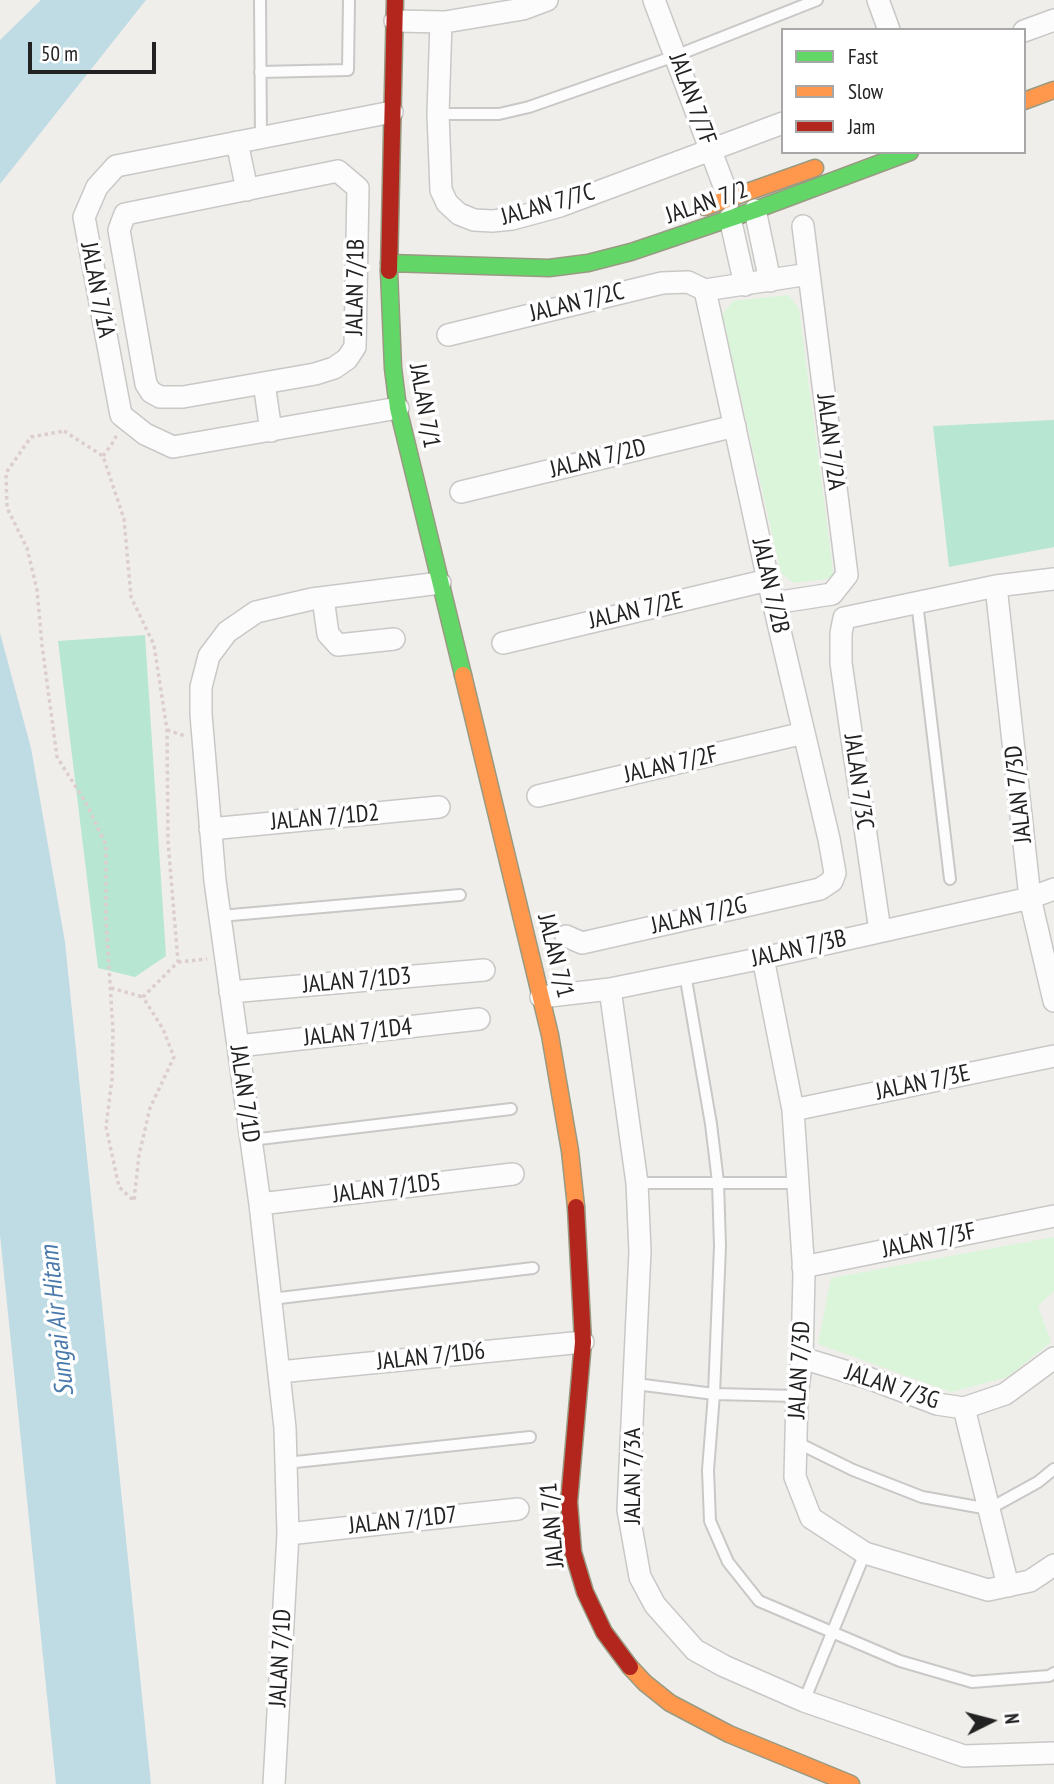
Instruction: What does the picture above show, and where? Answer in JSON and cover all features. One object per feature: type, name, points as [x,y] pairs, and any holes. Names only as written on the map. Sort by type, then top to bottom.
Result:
[{"type":"street","points":[[395,10],[441,22],[523,9],[547,0]]},
{"type":"street","name":"JALAN 7/7F","points":[[654,0],[730,208],[745,285]]},
{"type":"street","points":[[878,0],[888,28]]},
{"type":"street","name":"JALAN 7/1","points":[[395,10],[388,263],[393,368],[398,408],[541,997],[570,1151],[579,1238],[583,1342],[569,1502],[573,1552],[585,1592],[604,1632],[638,1675],[670,1703],[729,1734],[851,1784]]},
{"type":"street","points":[[1026,30],[1054,19]]},
{"type":"street","name":"JALAN 7/7C","points":[[441,22],[438,114],[441,190],[447,203],[459,214],[474,220],[512,219],[560,206],[781,124]]},
{"type":"street","points":[[1026,100],[1054,90]]},
{"type":"street","name":"JALAN 7/1A","points":[[121,415],[84,217],[97,187],[117,166],[392,111]]},
{"type":"street","points":[[237,142],[247,190]]},
{"type":"street","name":"JALAN 7/2","points":[[693,211],[730,208],[755,211],[905,154]]},
{"type":"street","name":"JALAN 7/2","points":[[388,263],[549,268],[588,263],[631,252],[832,162]]},
{"type":"street","name":"JALAN 7/1B","points":[[338,171],[358,188],[355,347],[347,359],[334,368],[315,374],[183,397],[160,397],[151,392],[146,384],[119,230],[125,214],[247,190],[338,171]]},
{"type":"street","points":[[755,211],[770,281]]},
{"type":"street","name":"JALAN 7/2A","points":[[774,603],[832,594],[847,575],[803,226]]},
{"type":"street","name":"JALAN 7/2","points":[[511,265],[570,249]]},
{"type":"street","name":"JALAN 7/2C","points":[[448,335],[663,283],[688,282],[705,290],[809,274]]},
{"type":"street","name":"JALAN 7/2B","points":[[705,290],[768,580],[834,864],[832,881]]},
{"type":"street","points":[[264,383],[271,430]]},
{"type":"street","points":[[121,415],[145,434],[173,447],[398,408]]},
{"type":"street","name":"JALAN 7/2D","points":[[461,492],[735,426]]},
{"type":"street","points":[[917,602],[996,586],[1054,579]]},
{"type":"street","name":"JALAN 7/2E","points":[[503,642],[768,580]]},
{"type":"street","name":"JALAN 7/1D","points":[[274,1784],[288,1534],[286,1463],[279,1372],[260,1204],[210,829],[201,687],[209,656],[227,632],[256,612],[323,598],[440,583]]},
{"type":"street","name":"JALAN 7/3D","points":[[996,586],[1030,898],[1054,1001]]},
{"type":"street","points":[[323,598],[328,634],[338,645],[394,639]]},
{"type":"street","name":"JALAN 7/3C","points":[[880,931],[841,663],[841,633],[844,618],[917,602]]},
{"type":"street","name":"JALAN 7/2F","points":[[538,796],[804,733]]},
{"type":"street","name":"JALAN 7/1D2","points":[[210,829],[439,807]]},
{"type":"street","name":"JALAN 7/2G","points":[[566,936],[582,943],[820,889],[832,881]]},
{"type":"street","name":"JALAN 7/3B","points":[[541,997],[610,989],[763,958],[1030,898],[1054,889]]},
{"type":"street","name":"JALAN 7/3D","points":[[763,958],[793,1110],[803,1267],[802,1358],[797,1396],[795,1477],[811,1518],[864,1553],[988,1590],[1030,1581],[1054,1565]]},
{"type":"street","name":"JALAN 7/1D3","points":[[230,992],[484,970]]},
{"type":"street","name":"JALAN 7/3A","points":[[610,989],[637,1183],[640,1251],[636,1384],[628,1510],[640,1577],[655,1605],[695,1650],[724,1667],[804,1701],[964,1756],[1054,1753]]},
{"type":"street","name":"JALAN 7/1D4","points":[[238,1046],[479,1019]]},
{"type":"street","name":"JALAN 7/3E","points":[[793,1110],[1054,1056]]},
{"type":"street","name":"JALAN 7/1D5","points":[[260,1204],[513,1174]]},
{"type":"street","name":"JALAN 7/3F","points":[[803,1267],[1054,1216]]},
{"type":"street","name":"JALAN 7/1D6","points":[[279,1372],[583,1342]]},
{"type":"street","name":"JALAN 7/3G","points":[[802,1358],[868,1378],[937,1404],[964,1408],[1005,1394],[1054,1358]]},
{"type":"street","points":[[964,1408],[1008,1586]]},
{"type":"street","name":"JALAN 7/1D7","points":[[288,1534],[518,1509]]},
{"type":"lane","points":[[260,0],[261,137]]},
{"type":"lane","points":[[260,72],[348,70],[349,0]]},
{"type":"lane","points":[[438,114],[499,114],[529,107],[675,56],[817,0]]},
{"type":"lane","points":[[917,602],[950,879]]},
{"type":"lane","points":[[220,916],[460,895]]},
{"type":"lane","points":[[685,974],[711,1124],[718,1182],[720,1246],[708,1470],[710,1521],[728,1562],[759,1601],[900,1661],[972,1682],[1049,1676],[1054,1673]]},
{"type":"lane","points":[[251,1140],[511,1109]]},
{"type":"lane","points":[[637,1183],[797,1183]]},
{"type":"lane","points":[[271,1299],[533,1268]]},
{"type":"lane","points":[[636,1384],[714,1394],[797,1396]]},
{"type":"lane","points":[[286,1463],[530,1437]]},
{"type":"lane","points":[[796,1442],[853,1470],[922,1497],[989,1509],[1038,1482],[1054,1469]]},
{"type":"lane","points":[[804,1701],[864,1553]]},
{"type":"path","points":[[103,456],[114,441],[121,415]]},
{"type":"path","points":[[111,988],[143,997],[163,1029],[174,1058],[150,1108],[139,1155],[134,1200],[119,1186],[106,1127],[112,1079],[106,845],[86,803],[57,757],[41,645],[37,590],[27,548],[7,508],[6,473],[31,438],[64,431],[103,456],[124,519],[131,597],[154,645],[167,730],[168,841],[178,962]]},
{"type":"path","points":[[143,997],[178,962],[208,959],[227,965]]},
{"type":"green space","points":[[788,295],[799,308],[834,578],[793,583],[781,573],[722,315],[733,301]]},
{"type":"green space","points":[[1054,420],[1054,547],[949,567],[933,426]]},
{"type":"green space","points":[[145,635],[166,956],[135,977],[98,968],[58,641]]},
{"type":"green space","points":[[1054,1237],[1054,1291],[1038,1306],[1051,1342],[1008,1377],[951,1392],[818,1344],[831,1278]]},
{"type":"water","points":[[41,0],[146,0],[0,184],[0,40]]},
{"type":"water","name":"Sungai Air Hitam","points":[[0,633],[31,748],[65,942],[151,1784],[56,1784],[0,1235]]},
{"type":"traffic: fast","points":[[389,263],[549,268],[588,263],[631,252],[755,210],[905,154]]},
{"type":"traffic: fast","points":[[389,271],[393,368],[398,408],[463,675]]},
{"type":"traffic: slow","points":[[1026,100],[1054,90]]},
{"type":"traffic: slow","points":[[705,207],[815,168]]},
{"type":"traffic: slow","points":[[463,675],[550,1035],[570,1151],[576,1207]]},
{"type":"traffic: slow","points":[[630,1667],[670,1703],[729,1734],[851,1784]]},
{"type":"traffic: jam","points":[[389,271],[395,0]]},
{"type":"traffic: jam","points":[[576,1207],[583,1342],[569,1502],[573,1552],[585,1592],[604,1632],[630,1667]]}]
